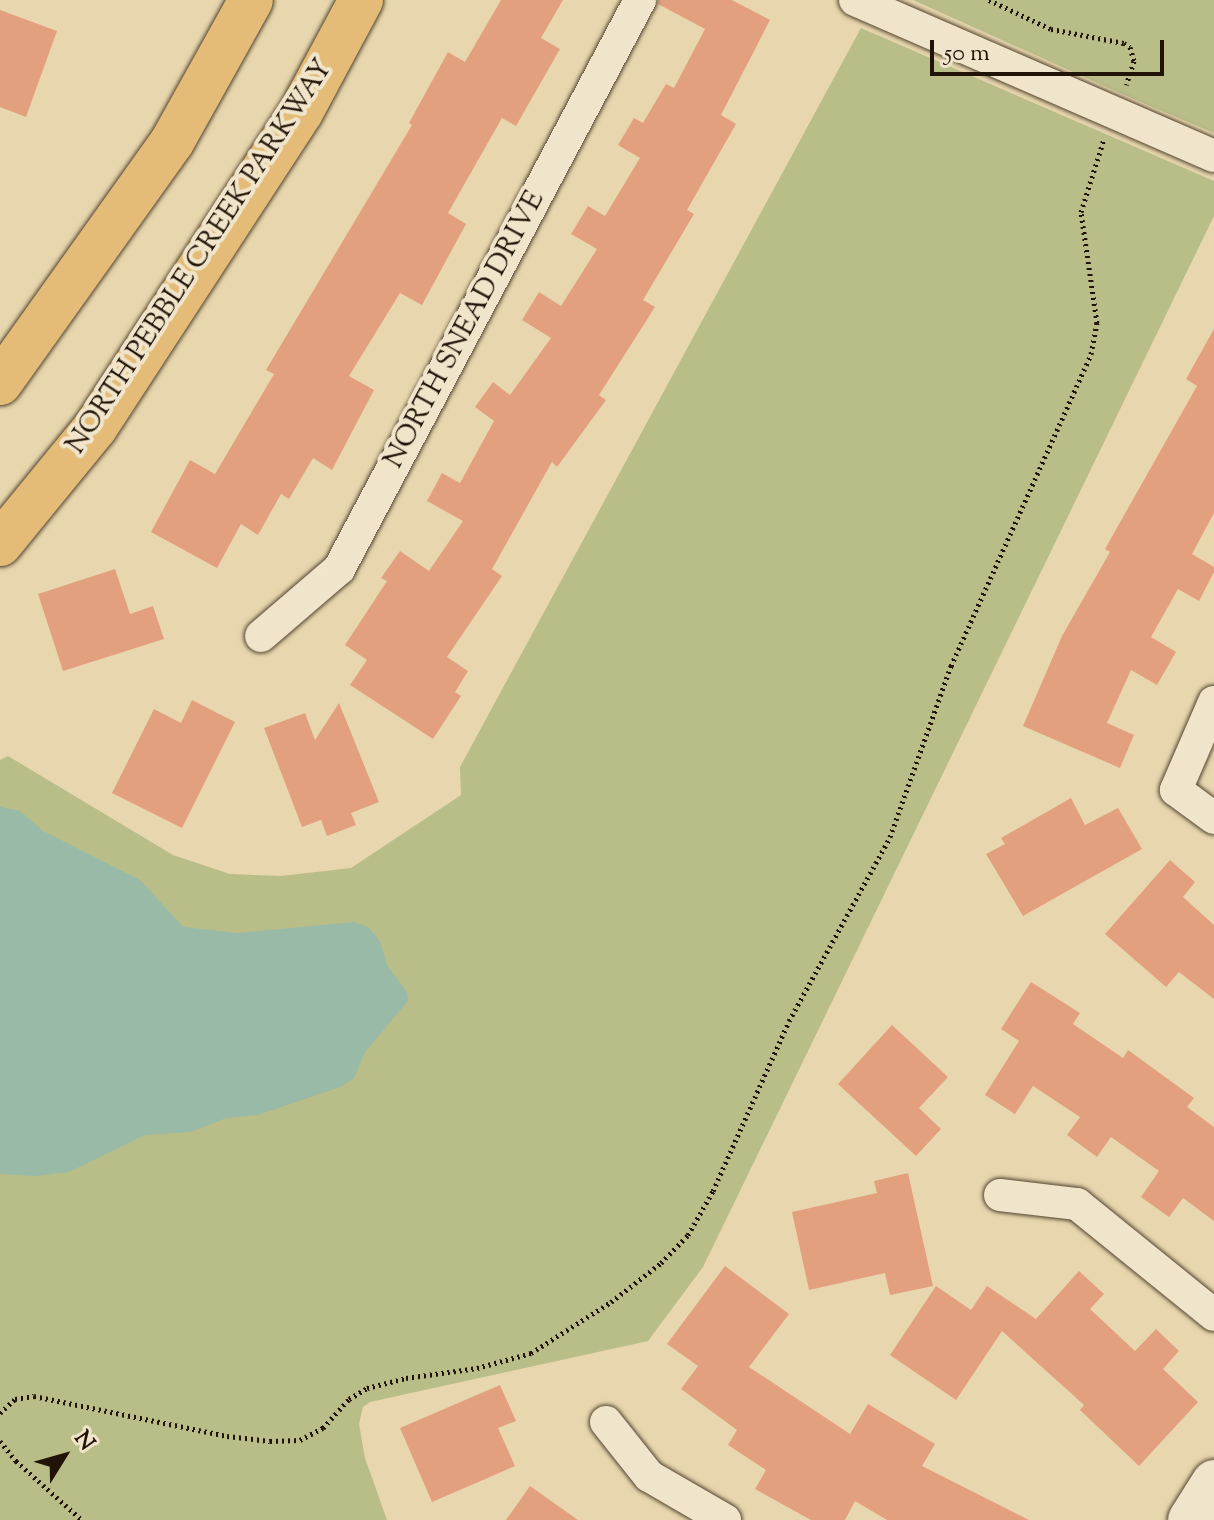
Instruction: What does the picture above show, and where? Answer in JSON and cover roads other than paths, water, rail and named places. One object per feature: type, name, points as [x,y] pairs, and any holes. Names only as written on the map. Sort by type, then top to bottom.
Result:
[{"type":"main road","points":[[0,383],[172,142],[251,0]]},
{"type":"main road","name":"NORTH PEBBLE CREEK PARKWAY","points":[[0,544],[95,428],[301,112],[361,0]]},
{"type":"street","name":"NORTH SNEAD DRIVE","points":[[261,636],[339,569],[640,0]]},
{"type":"street","points":[[855,0],[1214,156]]},
{"type":"street","points":[[1214,702],[1176,790],[1214,818]]},
{"type":"street","points":[[1000,1195],[1077,1204],[1214,1315]]},
{"type":"street","points":[[606,1422],[649,1476],[725,1520]]},
{"type":"street","points":[[1190,1520],[1214,1482]]}]
